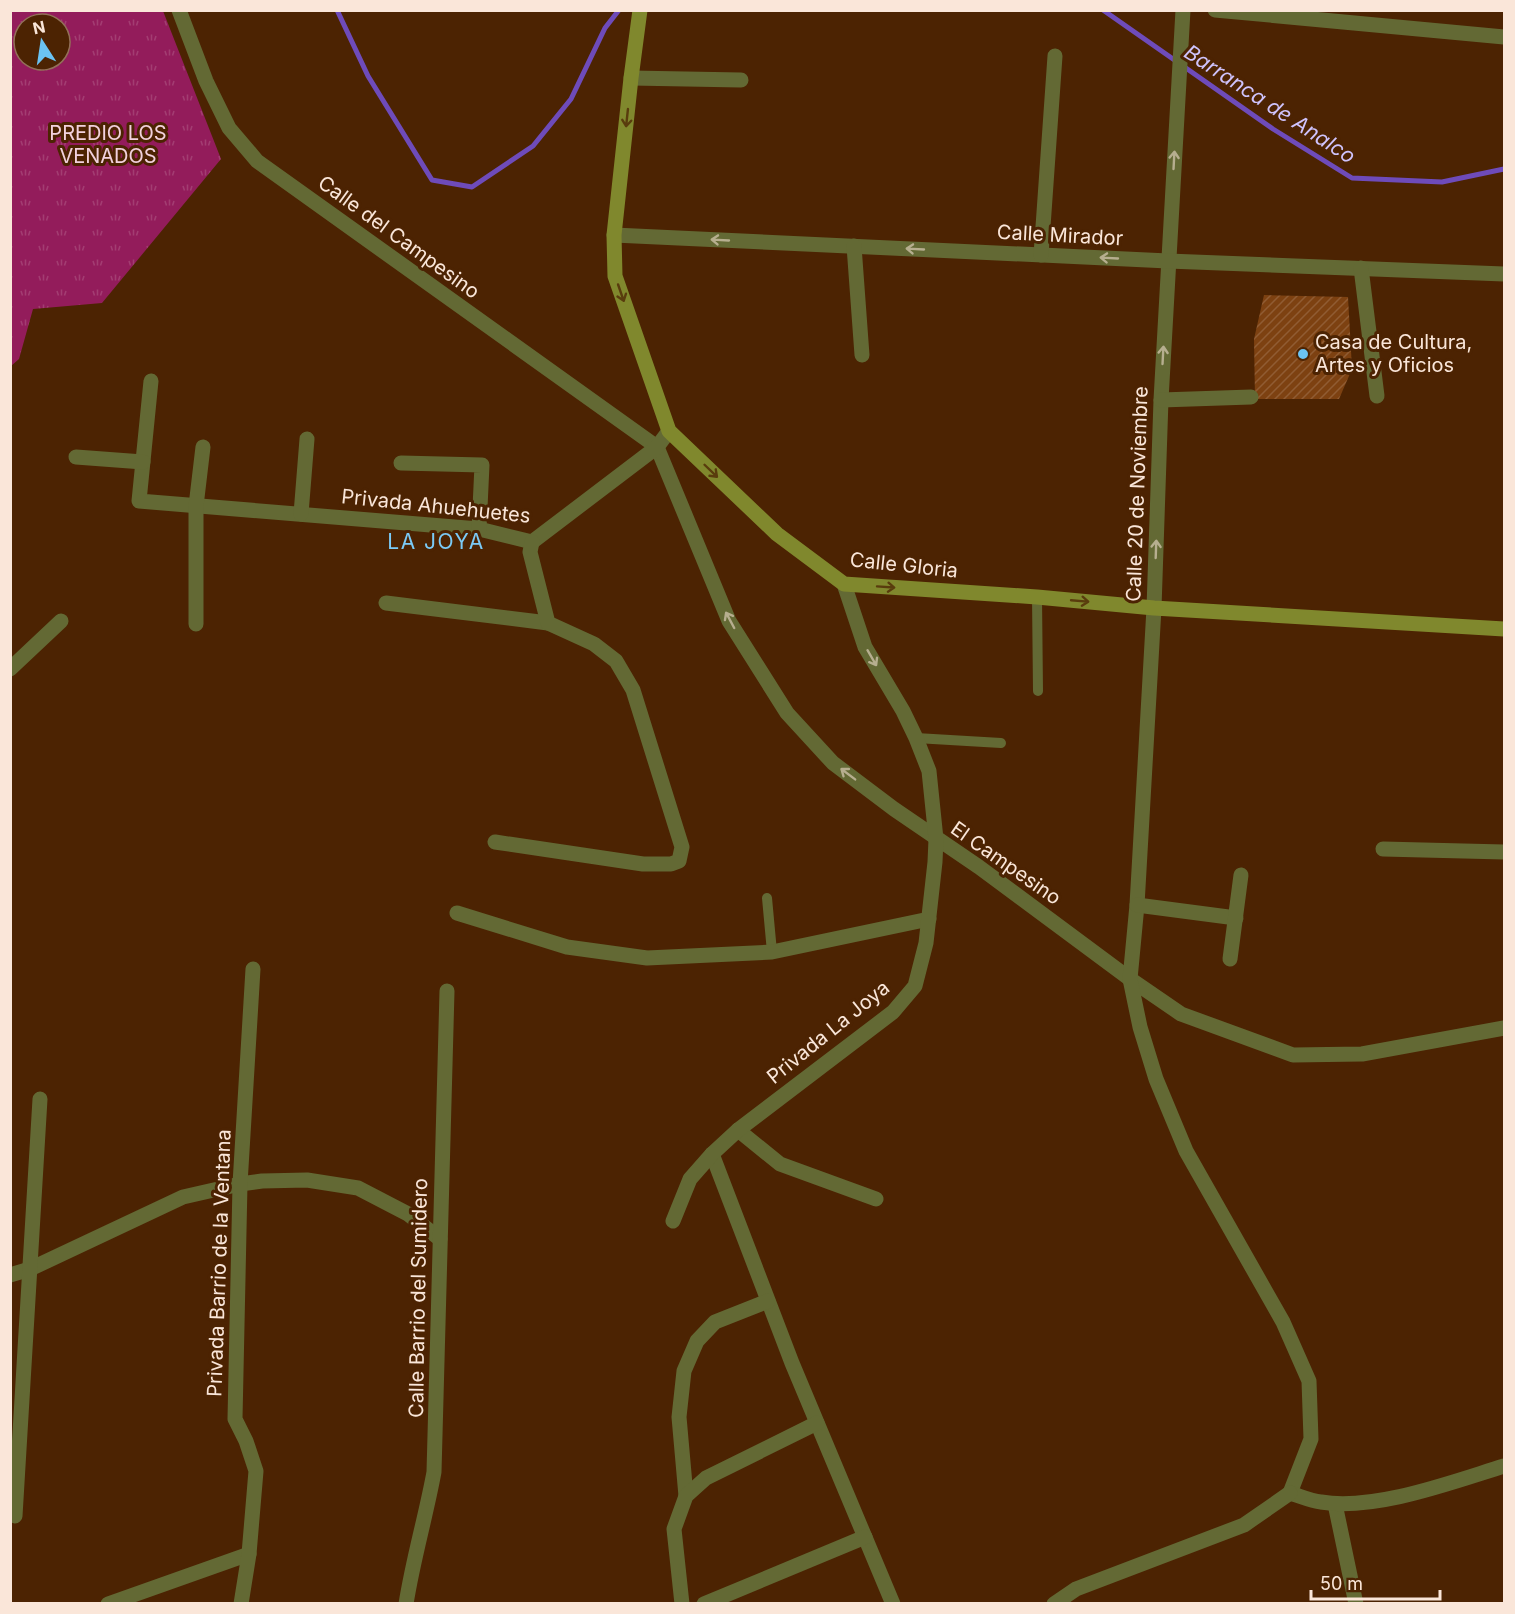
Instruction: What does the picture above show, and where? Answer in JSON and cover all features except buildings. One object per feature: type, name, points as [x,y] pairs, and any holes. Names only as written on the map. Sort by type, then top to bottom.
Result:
[{"type":"main road","points":[[640,14],[614,235],[615,276],[669,431]]},
{"type":"main road","name":"Calle Gloria","points":[[669,431],[777,534],[844,584],[1037,597],[1154,608],[1504,629]]},
{"type":"street","name":"Calle del Campesino","points":[[179,10],[206,81],[229,128],[257,161],[657,447]]},
{"type":"street","name":"Calle 20 de Noviembre","points":[[1183,10],[1161,400],[1154,608],[1137,905],[1130,979],[1140,1027],[1153,1069],[1186,1150],[1283,1322],[1309,1381],[1311,1438],[1290,1493]]},
{"type":"street","points":[[1215,10],[1504,37]]},
{"type":"street","points":[[1041,255],[1055,56]]},
{"type":"street","points":[[631,78],[741,80]]},
{"type":"street","name":"Calle Mirador","points":[[614,235],[1504,274]]},
{"type":"street","points":[[854,246],[862,355]]},
{"type":"street","points":[[1360,268],[1377,396]]},
{"type":"street","points":[[76,457],[143,462],[151,381]]},
{"type":"street","points":[[1161,400],[1251,397]]},
{"type":"street","name":"Privada Ahuehuetes","points":[[143,462],[139,501],[479,529],[532,542],[657,447],[669,431]]},
{"type":"street","points":[[301,514],[307,439]]},
{"type":"street","points":[[196,624],[196,506],[202,447]]},
{"type":"street","name":"El Campesino","points":[[657,447],[729,621],[787,713],[833,763],[1181,1014],[1293,1055],[1362,1054],[1504,1028]]},
{"type":"street","points":[[401,463],[482,465],[479,529]]},
{"type":"street","points":[[532,542],[530,552],[548,623]]},
{"type":"street","name":"Privada La Joya","points":[[673,1221],[690,1179],[712,1154],[738,1130],[893,1012],[915,986],[926,943],[936,839],[929,771],[916,738],[865,647],[844,584]]},
{"type":"street","points":[[386,603],[548,623],[594,644],[616,662],[633,690],[682,848],[679,861],[671,864],[644,864],[495,842]]},
{"type":"street","points":[[10,669],[61,621]]},
{"type":"street","points":[[1383,849],[1504,852]]},
{"type":"street","points":[[1230,959],[1240,874]]},
{"type":"street","points":[[1137,905],[1236,918]]},
{"type":"street","points":[[457,913],[567,947],[647,958],[772,952],[929,920]]},
{"type":"street","name":"Privada Barrio de la Ventana","points":[[241,1604],[249,1554],[256,1471],[246,1441],[235,1419],[240,1184],[253,969]]},
{"type":"street","name":"Calle Barrio del Sumidero","points":[[406,1604],[434,1472],[447,991]]},
{"type":"street","points":[[15,1516],[40,1099]]},
{"type":"street","points":[[738,1130],[780,1164],[876,1198]]},
{"type":"street","points":[[712,1154],[817,1423],[893,1604]]},
{"type":"street","points":[[10,1275],[30,1269],[183,1197],[262,1181],[307,1180],[357,1188],[408,1214],[440,1239]]},
{"type":"street","points":[[682,1604],[674,1529],[686,1496],[679,1417],[684,1371],[697,1341],[715,1322],[768,1301]]},
{"type":"street","points":[[686,1496],[706,1478],[817,1423]]},
{"type":"street","points":[[1054,1604],[1244,1526],[1290,1493],[1319,1502],[1365,1503],[1441,1485],[1504,1466]]},
{"type":"street","points":[[1335,1504],[1356,1604]]},
{"type":"street","points":[[704,1604],[865,1537]]},
{"type":"street","points":[[108,1604],[249,1554]]},
{"type":"lane","points":[[1037,597],[1038,691]]},
{"type":"lane","points":[[916,738],[1001,742]]},
{"type":"lane","points":[[767,898],[772,952]]},
{"type":"green space","name":"PREDIO LOS VENADOS","points":[[11,10],[163,11],[221,159],[102,303],[33,309],[19,359],[11,366]]},
{"type":"waterway","name":"Barranca de Analco","points":[[337,10],[368,76],[432,180],[472,187],[533,146],[571,99],[605,28],[619,10]]},
{"type":"waterway","name":"Barranca de Analco","points":[[1103,10],[1273,129],[1352,178],[1442,182],[1504,169]]},
{"type":"place","name":"Casa de Cultura, Artes y Oficios","points":[[1303,354]]},
{"type":"district","name":"LA JOYA","points":[[436,541]]}]
